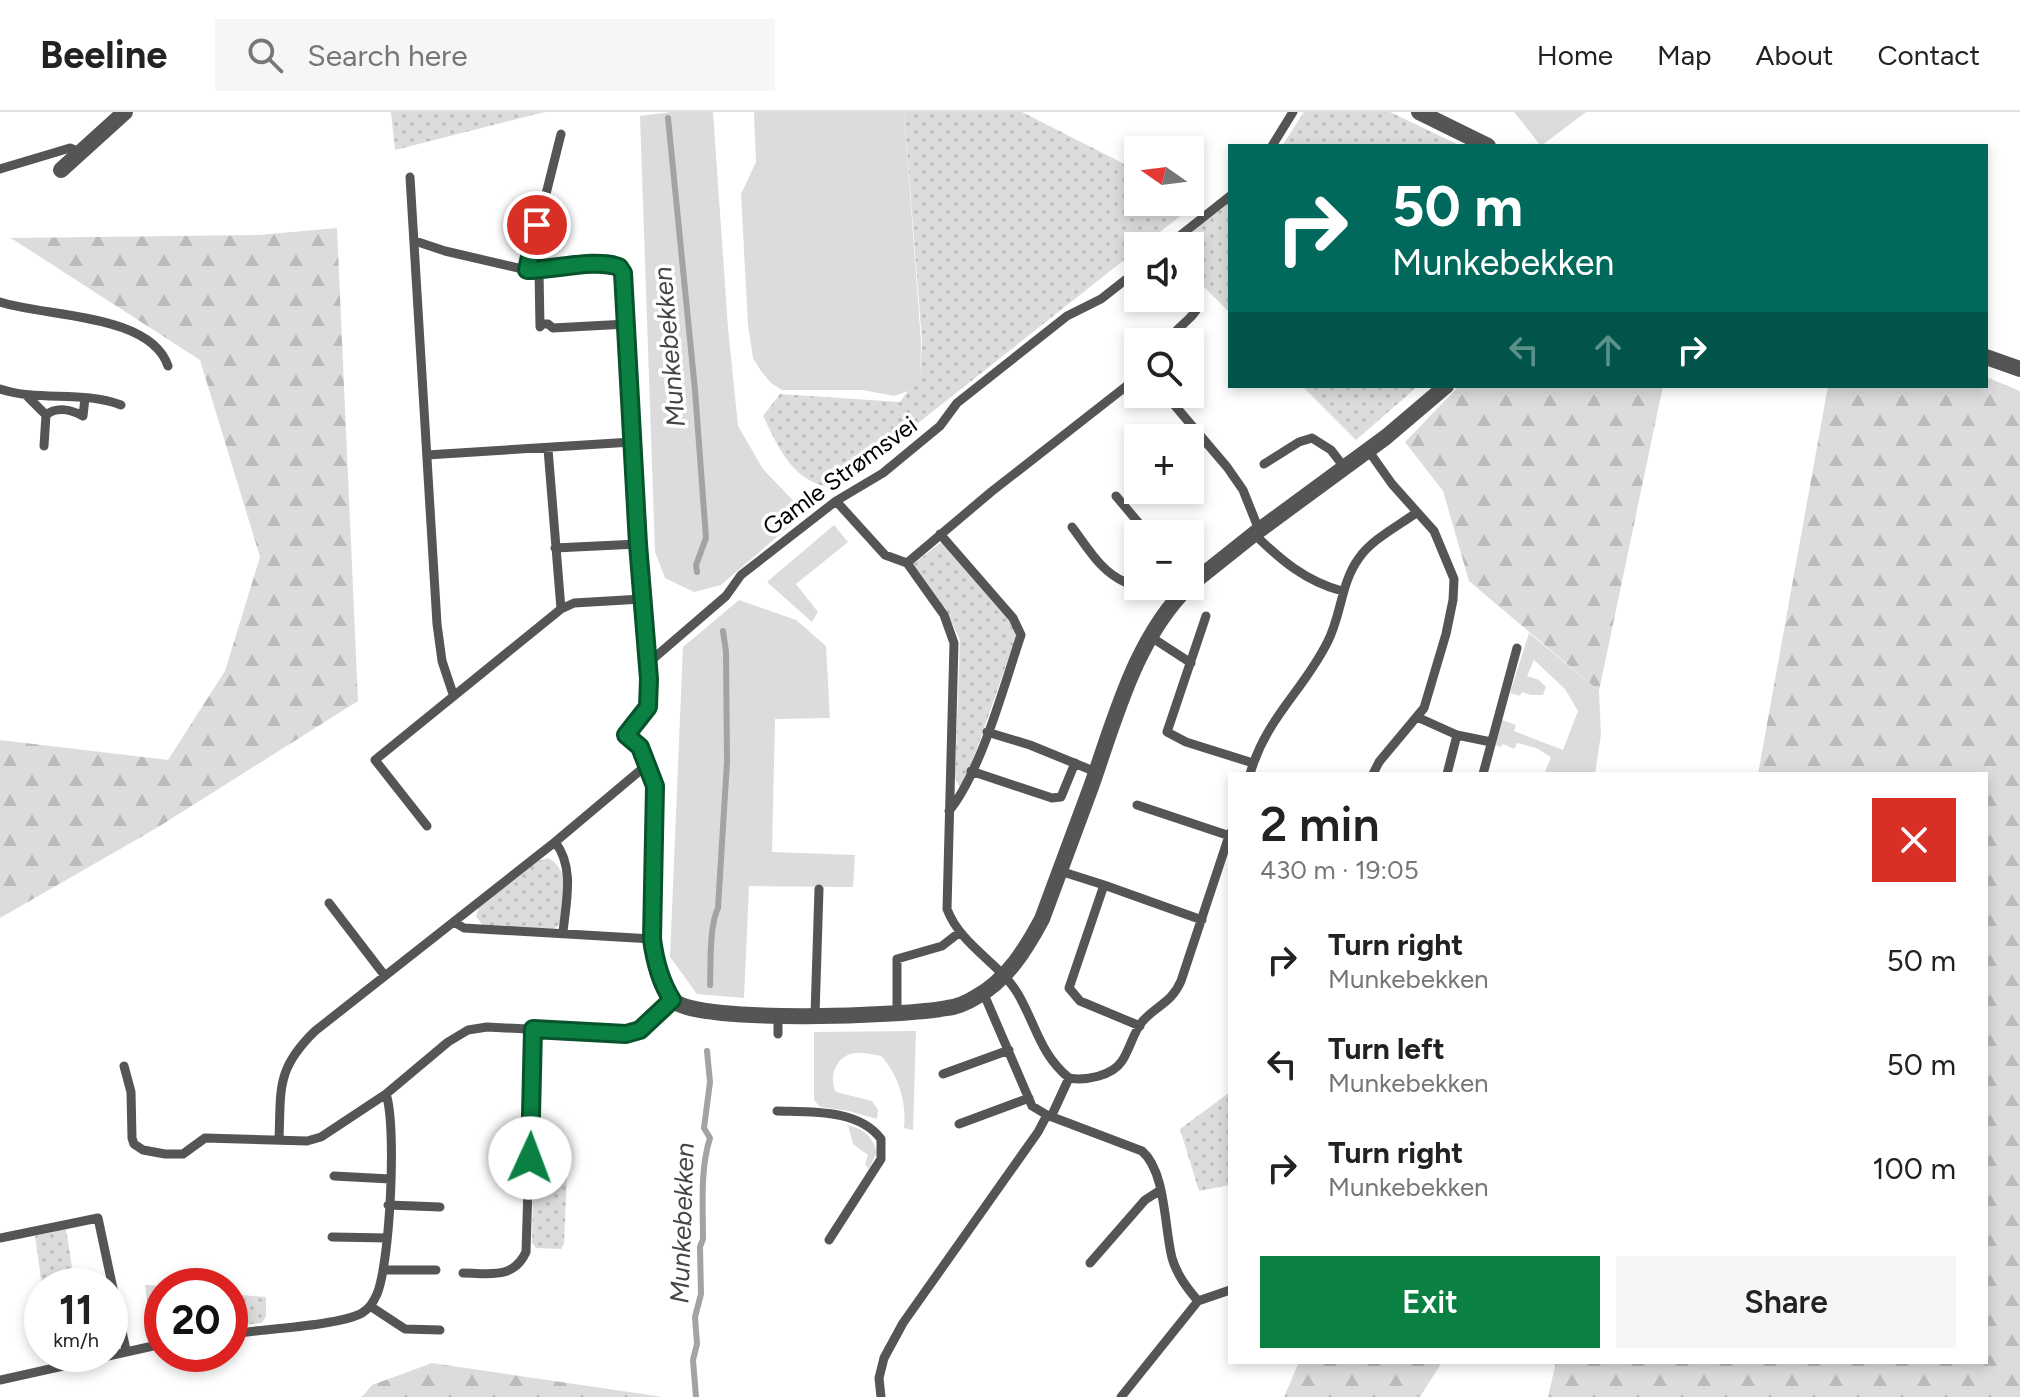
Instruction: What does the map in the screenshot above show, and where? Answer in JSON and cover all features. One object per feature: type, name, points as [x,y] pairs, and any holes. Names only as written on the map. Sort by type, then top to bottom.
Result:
[{"type":"street","points":[[61,170],[125,112]]},
{"type":"street","points":[[1419,112],[1484,144]]},
{"type":"street","points":[[1988,358],[2020,369]]},
{"type":"street","points":[[1204,573],[1368,450],[1444,388]]},
{"type":"street","points":[[626,735],[640,747],[649,763],[655,786],[652,939],[663,986],[672,1000],[693,1010],[778,1015],[897,1013],[950,1008],[983,992],[1002,977],[1026,949],[1042,919],[1127,690],[1151,637],[1174,600]]},
{"type":"lane","points":[[1273,144],[1293,112]]},
{"type":"lane","points":[[527,270],[561,134]]},
{"type":"lane","points":[[0,169],[70,148],[80,152]]},
{"type":"lane","points":[[410,177],[437,624],[442,661],[453,694]]},
{"type":"lane","points":[[1185,232],[1228,198]]},
{"type":"lane","points":[[415,241],[527,270],[596,264],[619,267],[623,273],[648,707],[626,735]]},
{"type":"lane","points":[[539,271],[540,326],[627,324]]},
{"type":"lane","name":"Gamle Strømsvei","points":[[647,664],[726,596],[741,575],[836,501],[883,473],[940,426],[957,403],[1067,316],[1101,299],[1124,281]]},
{"type":"lane","points":[[0,302],[113,324],[157,349],[168,366]]},
{"type":"lane","points":[[1180,328],[1195,312]]},
{"type":"lane","points":[[907,563],[991,492],[1124,388]]},
{"type":"lane","points":[[0,389],[26,395],[109,400],[121,405]]},
{"type":"lane","points":[[26,395],[46,415],[44,446]]},
{"type":"lane","points":[[46,415],[65,410],[83,416],[85,398]]},
{"type":"lane","points":[[1177,408],[1243,490],[1257,532],[1301,575],[1342,591]]},
{"type":"lane","points":[[1264,464],[1299,442],[1312,438],[1331,450],[1344,467]]},
{"type":"lane","points":[[427,455],[632,442]]},
{"type":"lane","points":[[548,449],[561,609]]},
{"type":"lane","points":[[1368,450],[1416,513],[1434,531],[1454,579],[1446,634],[1424,708],[1374,772]]},
{"type":"lane","points":[[1116,496],[1136,520]]},
{"type":"lane","points":[[836,501],[885,555],[907,563],[944,615],[954,643],[947,909],[960,932],[1018,993],[1051,1062],[1069,1078],[1085,1079],[1106,1073],[1120,1064],[1140,1026],[1171,999],[1228,841]]},
{"type":"lane","points":[[1206,616],[1167,732],[1252,769],[1270,725],[1329,641],[1348,574],[1361,554],[1416,513]]},
{"type":"lane","points":[[1072,527],[1104,569],[1124,582]]},
{"type":"lane","points":[[940,534],[1013,618],[1021,635],[987,732],[960,797],[949,811]]},
{"type":"lane","points":[[555,548],[638,544]]},
{"type":"lane","points":[[427,826],[375,760],[561,609],[574,603],[642,599]]},
{"type":"lane","points":[[1151,637],[1191,663]]},
{"type":"lane","points":[[1484,772],[1517,648]]},
{"type":"lane","points":[[1417,717],[1457,735],[1491,742]]},
{"type":"lane","points":[[987,732],[1096,772]]},
{"type":"lane","points":[[1448,772],[1457,735]]},
{"type":"lane","points":[[279,1140],[284,1072],[295,1051],[315,1031],[555,842],[649,763]]},
{"type":"lane","points":[[971,771],[1052,798],[1061,797],[1075,763]]},
{"type":"lane","points":[[1137,805],[1228,834]]},
{"type":"lane","points":[[555,842],[566,855],[568,871],[563,932]]},
{"type":"lane","points":[[1060,871],[1202,920]]},
{"type":"lane","points":[[1104,885],[1069,988],[1080,1001],[1140,1026]]},
{"type":"lane","points":[[815,1015],[819,889]]},
{"type":"lane","points":[[329,903],[385,976]]},
{"type":"lane","points":[[454,922],[464,928],[652,939]]},
{"type":"lane","points":[[897,1013],[897,959],[942,946],[960,932]]},
{"type":"lane","points":[[983,992],[1032,1106],[1049,1116],[1142,1151],[1156,1168],[1176,1270],[1198,1301]]},
{"type":"lane","points":[[124,1066],[131,1092],[131,1133],[138,1148],[183,1154],[205,1138],[307,1141],[321,1137],[386,1094],[448,1042],[468,1030],[487,1027],[626,1034],[640,1030],[672,1000]]},
{"type":"lane","points":[[778,1015],[778,1034]]},
{"type":"lane","points":[[463,1273],[504,1273],[514,1270],[526,1252],[533,1029]]},
{"type":"lane","points":[[943,1074],[1009,1050]]},
{"type":"lane","points":[[881,1397],[879,1378],[884,1358],[903,1323],[1049,1116],[1069,1078]]},
{"type":"lane","points":[[248,1332],[341,1320],[366,1311],[376,1296],[387,1238],[390,1179],[391,1107],[386,1094]]},
{"type":"lane","points":[[959,1124],[1029,1098]]},
{"type":"lane","points":[[777,1111],[813,1112],[849,1118],[866,1125],[881,1139],[881,1159],[829,1240]]},
{"type":"lane","points":[[334,1176],[390,1179]]},
{"type":"lane","points":[[1090,1263],[1145,1200],[1159,1191]]},
{"type":"lane","points":[[388,1205],[440,1207]]},
{"type":"lane","points":[[0,1238],[98,1218],[109,1268]]},
{"type":"lane","points":[[332,1237],[387,1238]]},
{"type":"lane","points":[[383,1270],[436,1270]]},
{"type":"lane","points":[[1121,1397],[1198,1301],[1228,1291]]},
{"type":"lane","points":[[370,1306],[405,1329],[440,1330]]},
{"type":"lane","points":[[0,1380],[34,1372]]},
{"type":"green space","points":[[391,112],[545,112],[395,150]]},
{"type":"green space","points":[[713,112],[738,426],[763,469],[805,513],[721,585],[694,592],[665,578],[655,552],[640,116]]},
{"type":"green space","points":[[754,112],[904,112],[921,342],[920,375],[911,390],[894,396],[863,390],[782,390],[771,383],[753,358],[748,325],[741,194],[756,162]]},
{"type":"green space","points":[[904,112],[1022,112],[1124,164],[1124,216],[1180,216],[1160,232],[1124,232],[1124,260],[836,488],[809,480],[798,472],[782,453],[763,416],[780,394],[900,402],[920,375],[922,342]]},
{"type":"green space","points":[[1304,112],[1390,112],[1457,144],[1283,144]]},
{"type":"green space","points":[[1514,112],[1586,112],[1544,144],[1539,144]]},
{"type":"green space","points":[[1228,200],[1228,311],[1204,287],[1204,232],[1192,232]]},
{"type":"green space","points":[[337,228],[358,701],[155,829],[0,918],[0,740],[168,760],[225,671],[260,557],[200,360],[11,238],[259,235]]},
{"type":"green space","points":[[1988,378],[2020,391],[2020,1397],[1548,1397],[1556,1364],[1988,1364],[1988,772],[1758,772],[1828,388],[1988,388]]},
{"type":"green space","points":[[1304,388],[1416,388],[1356,440]]},
{"type":"green space","points":[[1457,388],[1663,388],[1599,691],[1469,581],[1443,491],[1405,442]]},
{"type":"green space","points":[[834,525],[848,542],[796,584],[818,612],[812,622],[767,582]]},
{"type":"green space","points":[[948,537],[1019,628],[965,783],[960,788],[955,777],[960,640],[947,612],[912,565]]},
{"type":"green space","points":[[739,600],[796,620],[826,646],[830,718],[775,719],[772,852],[855,855],[853,887],[749,886],[744,998],[697,994],[670,957],[683,647]]},
{"type":"green space","points":[[1529,633],[1599,691],[1601,734],[1595,772],[1545,772],[1551,757],[1536,748],[1517,743],[1514,749],[1503,744],[1501,747],[1495,745],[1502,720],[1516,725],[1514,731],[1563,750],[1578,711],[1565,689],[1534,660],[1527,676],[1539,680],[1546,687],[1543,695],[1510,693]]},
{"type":"green space","points":[[548,858],[560,870],[565,888],[558,926],[553,929],[483,926],[476,916],[479,907],[538,861]]},
{"type":"green space","points":[[916,1031],[913,1130],[904,1128],[900,1089],[881,1056],[850,1054],[838,1063],[833,1077],[836,1092],[872,1101],[878,1110],[877,1119],[820,1107],[814,1100],[814,1032]]},
{"type":"green space","points":[[1228,1093],[1228,1185],[1199,1191],[1180,1129]]},
{"type":"green space","points":[[848,1125],[867,1134],[875,1146],[877,1152],[869,1169],[865,1164],[868,1155],[853,1144]]},
{"type":"green space","points":[[539,1147],[564,1148],[568,1152],[564,1244],[561,1249],[536,1248],[532,1243],[534,1150]]},
{"type":"green space","points":[[66,1229],[72,1268],[39,1268],[35,1236]]},
{"type":"green space","points":[[248,1296],[266,1297],[266,1316],[262,1323],[248,1324]]},
{"type":"green space","points":[[432,1363],[663,1397],[362,1397],[372,1385]]},
{"type":"green space","points":[[1298,1364],[1441,1364],[1420,1397],[1284,1397]]},
{"type":"waterway","name":"Munkebekken","points":[[668,118],[706,538],[696,565],[697,572]]},
{"type":"waterway","name":"Munkebekken","points":[[710,985],[727,762],[723,631]]},
{"type":"waterway","name":"Munkebekken","points":[[696,1397],[693,1360],[697,1344],[695,1317],[701,1294],[703,1175],[710,1138],[704,1128],[710,1082],[707,1051]]},
{"type":"route","points":[[530,1158],[533,1029],[626,1034],[640,1030],[672,1000],[663,986],[652,939],[655,786],[649,763],[640,747],[626,735],[648,707],[649,679],[623,273],[619,267],[605,264],[527,270],[537,225]]}]
